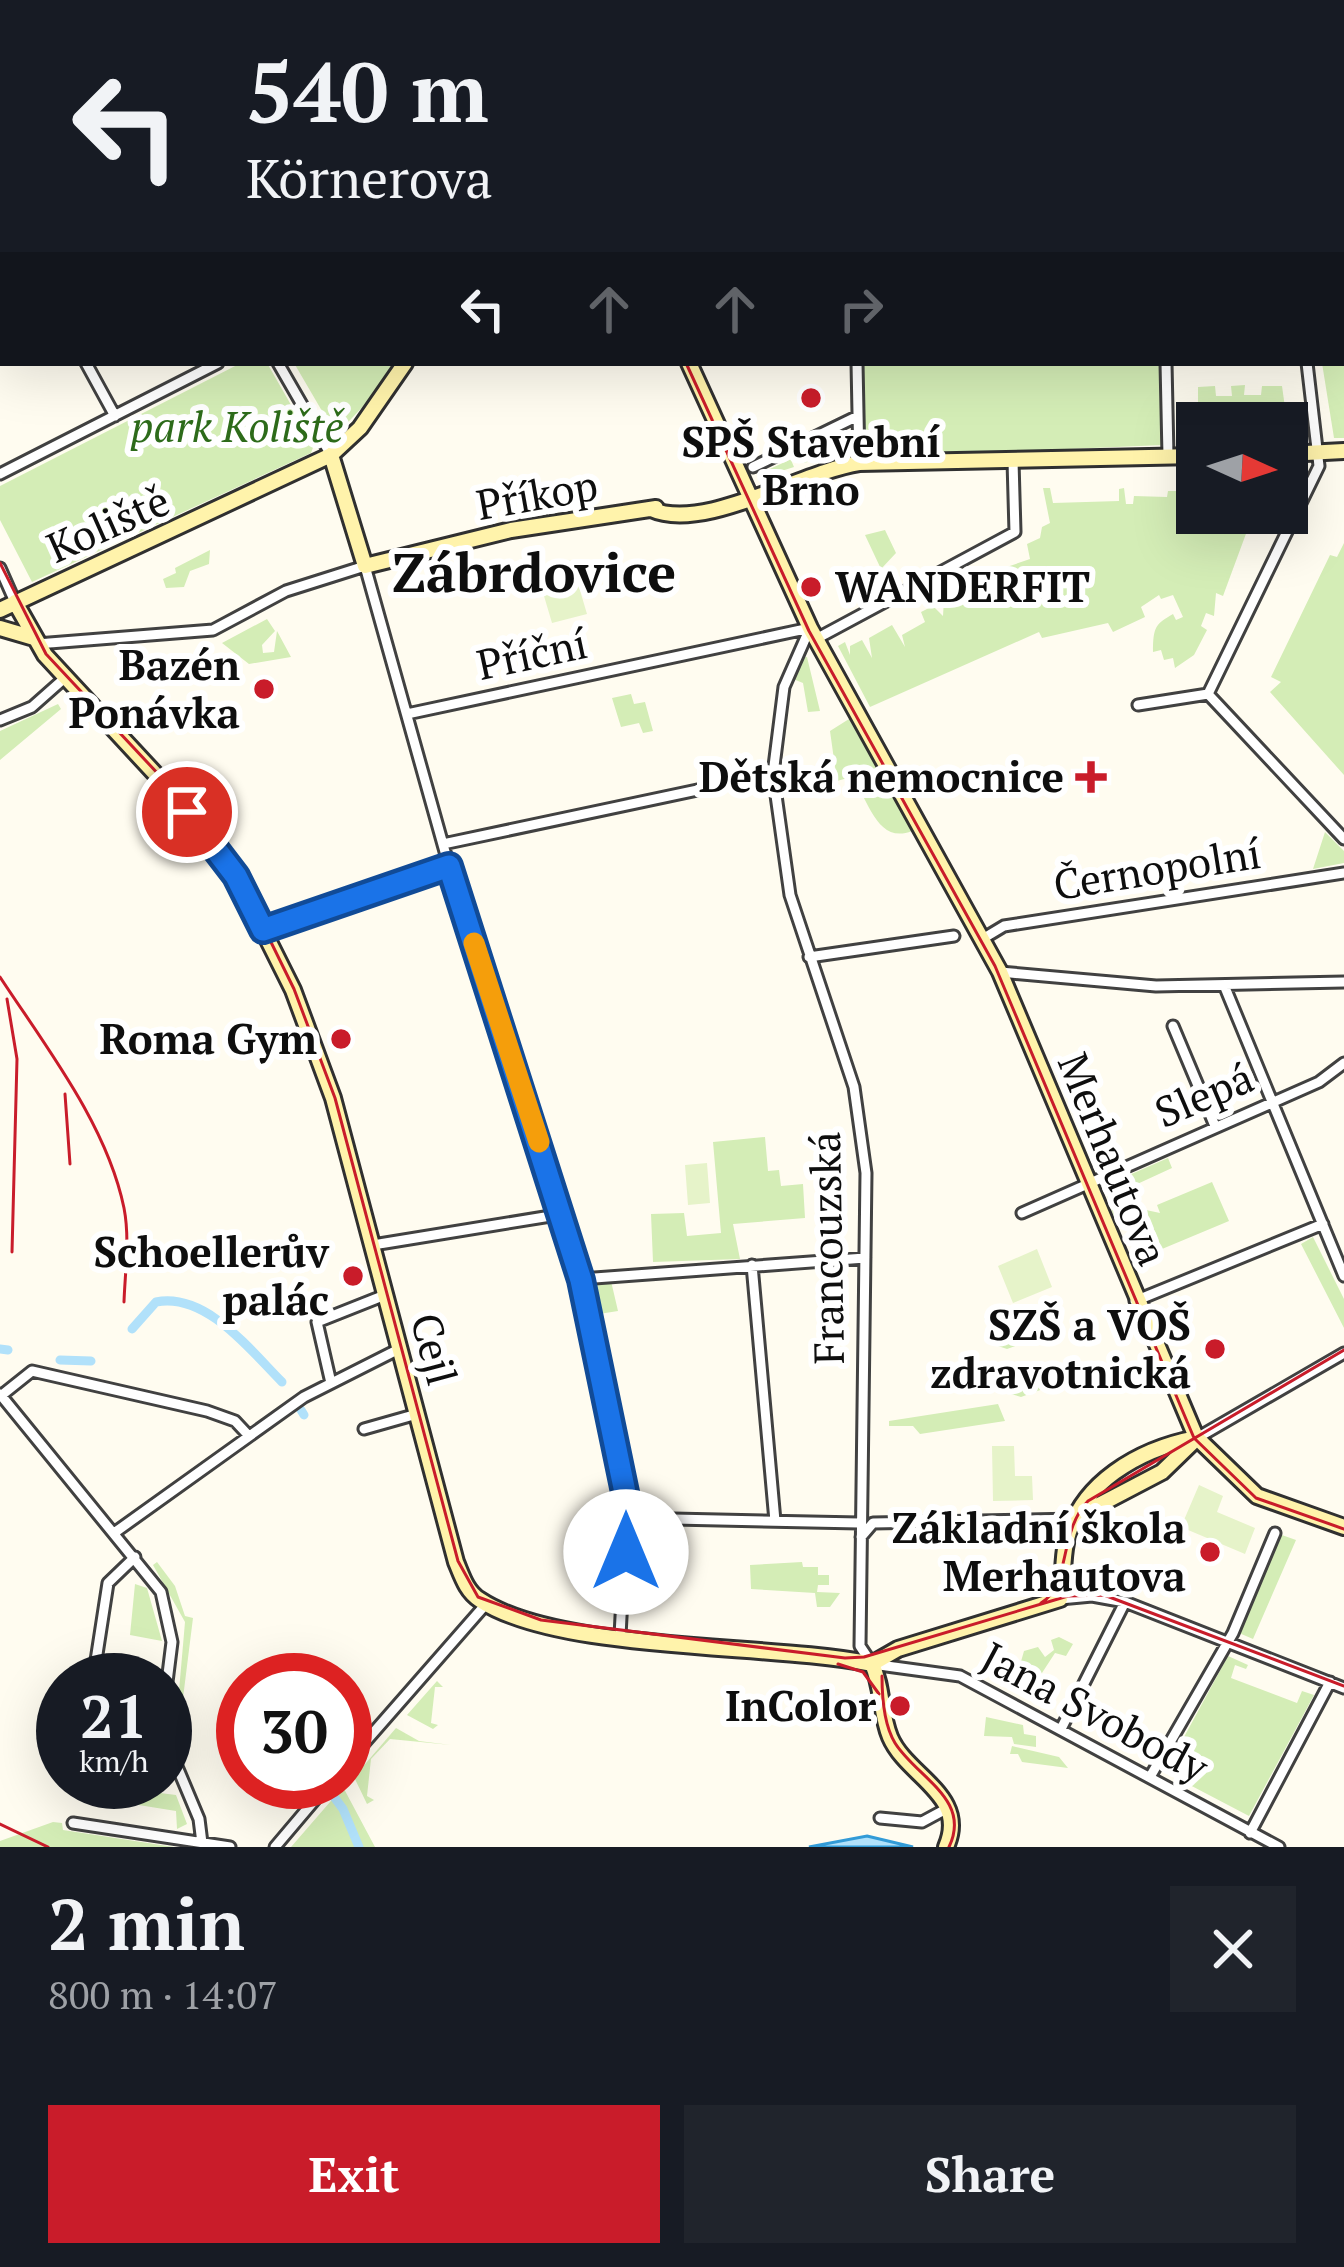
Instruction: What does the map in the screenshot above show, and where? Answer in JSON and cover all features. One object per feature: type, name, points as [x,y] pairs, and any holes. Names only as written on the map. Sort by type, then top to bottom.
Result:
[{"type":"street","points":[[88,366],[115,416]]},
{"type":"street","points":[[0,474],[212,366]]},
{"type":"street","points":[[280,366],[331,454],[449,866],[581,1280],[628,1518],[620,1636]]},
{"type":"street","name":"Koliště","points":[[7,606],[331,454],[360,428],[403,366]]},
{"type":"street","name":"Merhautova","points":[[689,366],[813,634],[1000,972],[1135,1301],[1197,1438],[1258,1496],[1344,1527]]},
{"type":"street","points":[[857,366],[860,463]]},
{"type":"street","points":[[1166,366],[1168,456]]},
{"type":"street","points":[[1208,694],[1321,453],[1307,366]]},
{"type":"street","points":[[753,467],[858,416]]},
{"type":"street","points":[[1308,453],[1344,451]]},
{"type":"street","name":"Příkop","points":[[365,566],[511,530],[750,496],[830,468],[860,463],[1176,456]]},
{"type":"street","name":"Příční","points":[[407,714],[813,634],[1015,532],[1013,461]]},
{"type":"street","points":[[0,628],[35,641],[213,630],[286,591],[365,566]]},
{"type":"street","points":[[0,568],[7,606]]},
{"type":"street","name":"Cejl","points":[[7,606],[205,835],[236,876],[263,930],[314,1042],[456,1562],[471,1593],[486,1604]]},
{"type":"street","name":"Francouzská","points":[[813,634],[784,687],[773,775],[790,895],[854,1087],[866,1173],[859,1643],[872,1664]]},
{"type":"street","points":[[0,720],[32,707],[67,676]]},
{"type":"street","points":[[1138,705],[1208,694]]},
{"type":"street","points":[[1208,694],[1344,839]]},
{"type":"street","points":[[443,844],[773,775]]},
{"type":"street","points":[[263,930],[449,866]]},
{"type":"street","name":"Černopolní","points":[[984,939],[1004,926],[1344,873]]},
{"type":"street","points":[[809,957],[954,936]]},
{"type":"street","points":[[1000,972],[1156,986],[1344,982]]},
{"type":"street","points":[[1224,985],[1344,1276]]},
{"type":"street","points":[[1173,1027],[1215,1126]]},
{"type":"street","name":"Slepá","points":[[1022,1213],[1319,1082],[1344,1063]]},
{"type":"street","points":[[373,1245],[562,1214]]},
{"type":"street","points":[[1135,1301],[1323,1224]]},
{"type":"street","points":[[581,1280],[865,1258]]},
{"type":"street","points":[[752,1265],[775,1521]]},
{"type":"street","points":[[331,1383],[316,1326],[385,1294]]},
{"type":"street","points":[[114,1532],[331,1383],[399,1349]]},
{"type":"street","points":[[1060,1599],[1065,1548],[1091,1487],[1152,1454],[1197,1438],[1344,1353]]},
{"type":"street","points":[[169,1653],[171,1622],[161,1592],[1,1395],[32,1371],[235,1420],[249,1436]]},
{"type":"street","points":[[364,1429],[417,1414]]},
{"type":"street","points":[[860,1543],[873,1523],[1077,1518],[1162,1472],[1197,1438]]},
{"type":"street","points":[[628,1518],[859,1523]]},
{"type":"street","points":[[1150,1777],[1226,1641],[1275,1533]]},
{"type":"street","points":[[98,1653],[107,1583],[135,1557]]},
{"type":"street","points":[[372,1734],[486,1604],[540,1622],[620,1636],[872,1664],[898,1649],[1060,1599],[1092,1596],[1125,1602],[1344,1688]]},
{"type":"street","points":[[1061,1729],[1125,1602]]},
{"type":"street","points":[[872,1664],[892,1741],[948,1808],[952,1829],[946,1847]]},
{"type":"street","name":"Jana Svobody","points":[[872,1664],[956,1674],[1279,1847]]},
{"type":"street","points":[[1250,1833],[1330,1682]]},
{"type":"street","points":[[192,1802],[202,1843]]},
{"type":"street","points":[[880,1818],[922,1822],[948,1808]]},
{"type":"street","points":[[275,1847],[307,1809]]},
{"type":"street","points":[[73,1823],[230,1847]]},
{"type":"green space","name":"park Koliště","points":[[235,366],[269,366],[314,445],[311,453],[32,582],[0,520],[0,486]]},
{"type":"green space","points":[[296,366],[391,366],[368,401],[336,435]]},
{"type":"green space","points":[[863,366],[1161,366],[1163,445],[877,457],[865,446]]},
{"type":"green space","points":[[1322,366],[1344,366],[1344,438],[1334,438]]},
{"type":"green space","points":[[1245,385],[1244,395],[1261,395],[1262,386],[1282,386],[1284,402],[1198,402],[1198,387],[1215,386],[1216,396],[1232,396],[1231,386]]},
{"type":"green space","points":[[848,433],[845,451],[804,463],[800,456],[791,460],[794,467],[760,478],[759,474]]},
{"type":"green space","points":[[1043,488],[1050,488],[1053,503],[1119,501],[1119,489],[1124,488],[1126,504],[1133,504],[1134,496],[1167,497],[1168,491],[1176,491],[1176,534],[1246,534],[1223,596],[1216,593],[1214,616],[1206,613],[1201,626],[1207,630],[1194,655],[1175,668],[1173,658],[1164,660],[1161,650],[1153,652],[1155,631],[1173,614],[1176,620],[1183,617],[1173,595],[1161,599],[1159,595],[1141,607],[1145,617],[1113,632],[1108,623],[1042,638],[1039,632],[870,707],[838,646],[845,642],[850,655],[850,646],[862,640],[872,658],[869,638],[892,625],[905,647],[902,635],[925,622],[921,612],[933,606],[943,616],[944,599],[979,580],[986,593],[1017,577],[1015,571],[1002,577],[998,570],[1030,559],[1027,544],[1040,538],[1042,527],[1050,523]]},
{"type":"green space","points":[[885,530],[896,553],[881,569],[865,535]]},
{"type":"green space","points":[[1344,543],[1344,775],[1270,692],[1281,682],[1271,677],[1330,555],[1337,557]]},
{"type":"green space","points":[[210,550],[209,564],[190,571],[184,587],[166,588],[163,579],[176,573],[175,568]]},
{"type":"green space","points":[[571,560],[587,614],[552,623],[536,569]]},
{"type":"green space","points":[[267,619],[275,631],[262,645],[263,653],[274,652],[277,631],[291,657],[249,664],[222,643]]},
{"type":"green space","points":[[804,657],[820,711],[808,712],[803,683],[793,679]]},
{"type":"green space","points":[[631,694],[634,704],[645,702],[653,731],[643,733],[639,723],[621,727],[612,698]]},
{"type":"green space","points":[[58,704],[61,709],[0,760],[0,731]]},
{"type":"green space","points":[[849,719],[912,831],[900,834],[882,826],[851,777],[837,781],[830,731]]},
{"type":"green space","points":[[1325,832],[1344,851],[1344,863],[1313,869]]},
{"type":"green space","points":[[765,1137],[768,1171],[779,1170],[781,1186],[803,1184],[805,1218],[733,1224],[740,1259],[653,1262],[651,1214],[684,1213],[687,1236],[721,1233],[713,1142]]},
{"type":"green space","points":[[1168,1158],[1172,1168],[1109,1197],[1119,1233],[1104,1186]]},
{"type":"green space","points":[[707,1163],[710,1203],[688,1205],[685,1165]]},
{"type":"green space","points":[[1212,1182],[1229,1221],[1162,1249],[1146,1210],[1160,1213],[1157,1205]]},
{"type":"green space","points":[[1313,1237],[1344,1299],[1344,1328],[1301,1244]]},
{"type":"green space","points":[[1037,1249],[1052,1287],[1013,1303],[998,1266]]},
{"type":"green space","points":[[611,1281],[618,1311],[599,1314],[591,1283]]},
{"type":"green space","points":[[1010,1308],[1023,1343],[1007,1349],[995,1345],[984,1318]]},
{"type":"green space","points":[[1035,1368],[1043,1389],[1021,1397],[1011,1394],[1008,1379]]},
{"type":"green space","points":[[998,1404],[1005,1421],[920,1434],[913,1426],[889,1426],[889,1421]]},
{"type":"green space","points":[[992,1446],[1014,1446],[1015,1476],[1032,1476],[1033,1500],[993,1501]]},
{"type":"green space","points":[[1199,1485],[1223,1496],[1217,1512],[1255,1528],[1245,1554],[1181,1527]]},
{"type":"green space","points":[[1279,1534],[1296,1540],[1253,1639],[1239,1633]]},
{"type":"green space","points":[[157,1562],[175,1586],[185,1616],[193,1618],[189,1653],[182,1653],[185,1622],[153,1565]]},
{"type":"green space","points":[[802,1562],[803,1567],[818,1567],[818,1575],[829,1575],[829,1585],[818,1585],[817,1592],[840,1593],[830,1607],[817,1607],[815,1593],[751,1589],[750,1565]]},
{"type":"green space","points":[[135,1584],[147,1588],[162,1641],[130,1635]]},
{"type":"green space","points":[[1059,1637],[1073,1644],[1066,1656],[1055,1653],[1040,1676],[1020,1665],[1024,1651],[1038,1647],[1045,1657],[1054,1650],[1051,1640]]},
{"type":"green space","points":[[1228,1656],[1248,1665],[1246,1669],[1235,1665],[1231,1678],[1297,1703],[1302,1691],[1314,1695],[1249,1816],[1165,1772]]},
{"type":"green space","points":[[437,1681],[443,1687],[435,1687],[431,1723],[438,1725],[433,1729],[407,1715]]},
{"type":"green space","points":[[986,1717],[1023,1725],[1024,1734],[1036,1736],[1036,1747],[1014,1744],[1012,1737],[984,1736]]},
{"type":"green space","points":[[396,1728],[419,1741],[451,1745],[390,1739],[372,1756]]},
{"type":"green space","points":[[1012,1746],[1059,1757],[1068,1768],[1022,1762],[1018,1754],[1010,1754]]},
{"type":"green space","points":[[164,1809],[181,1809],[187,1824],[177,1829],[176,1811]]},
{"type":"green space","points":[[324,1809],[355,1809],[375,1847],[291,1847]]},
{"type":"green space","points":[[62,1823],[63,1830],[174,1847],[0,1847],[0,1841]]},
{"type":"water","points":[[867,1836],[913,1847],[809,1847]]},
{"type":"waterway","points":[[132,1329],[156,1302],[192,1306],[226,1326],[282,1382]]},
{"type":"waterway","points":[[0,1349],[8,1350]]},
{"type":"waterway","points":[[60,1360],[91,1361]]},
{"type":"waterway","points":[[301,1410],[304,1415]]},
{"type":"waterway","points":[[343,1809],[359,1847]]},
{"type":"tram line","points":[[687,366],[809,631],[995,966],[1194,1438],[1256,1498],[1344,1529]]},
{"type":"tram line","points":[[0,563],[46,654],[161,777],[238,875],[294,989],[335,1098],[458,1561],[478,1597],[541,1620],[845,1658],[864,1657],[1068,1596],[1104,1595],[1344,1686]]},
{"type":"tram line","points":[[1041,1603],[1057,1584],[1072,1528],[1088,1501],[1344,1350]]},
{"type":"tram line","points":[[838,1664],[863,1672],[879,1694]]},
{"type":"tram line","points":[[882,1676],[891,1736],[948,1802],[954,1830],[949,1847]]},
{"type":"railway","points":[[0,977],[73,1088],[116,1177],[127,1232],[124,1302]]},
{"type":"railway","points":[[7,999],[17,1059],[12,1252]]},
{"type":"railway","points":[[65,1094],[70,1164]]},
{"type":"railway","points":[[0,1824],[48,1847]]},
{"type":"slow traffic","points":[[474,943],[539,1142]]},
{"type":"place","name":"SPŠ Stavební Brno","points":[[811,398]]},
{"type":"place","name":"WANDERFIT","points":[[811,587]]},
{"type":"place","name":"Bazén Ponávka","points":[[264,689]]},
{"type":"place","name":"Dětská nemocnice","points":[[1091,777]]},
{"type":"place","name":"Roma Gym","points":[[341,1039]]},
{"type":"place","name":"Schoellerův palác","points":[[353,1276]]},
{"type":"place","name":"SZŠ a VOŠ zdravotnická","points":[[1215,1349]]},
{"type":"place","name":"Základní škola Merhautova","points":[[1210,1552]]},
{"type":"place","name":"InColor","points":[[900,1706]]},
{"type":"district","name":"Zábrdovice","points":[[534,573]]},
{"type":"route","points":[[187,812],[236,876],[263,930],[449,866],[581,1280],[627,1502],[626,1552]]}]
